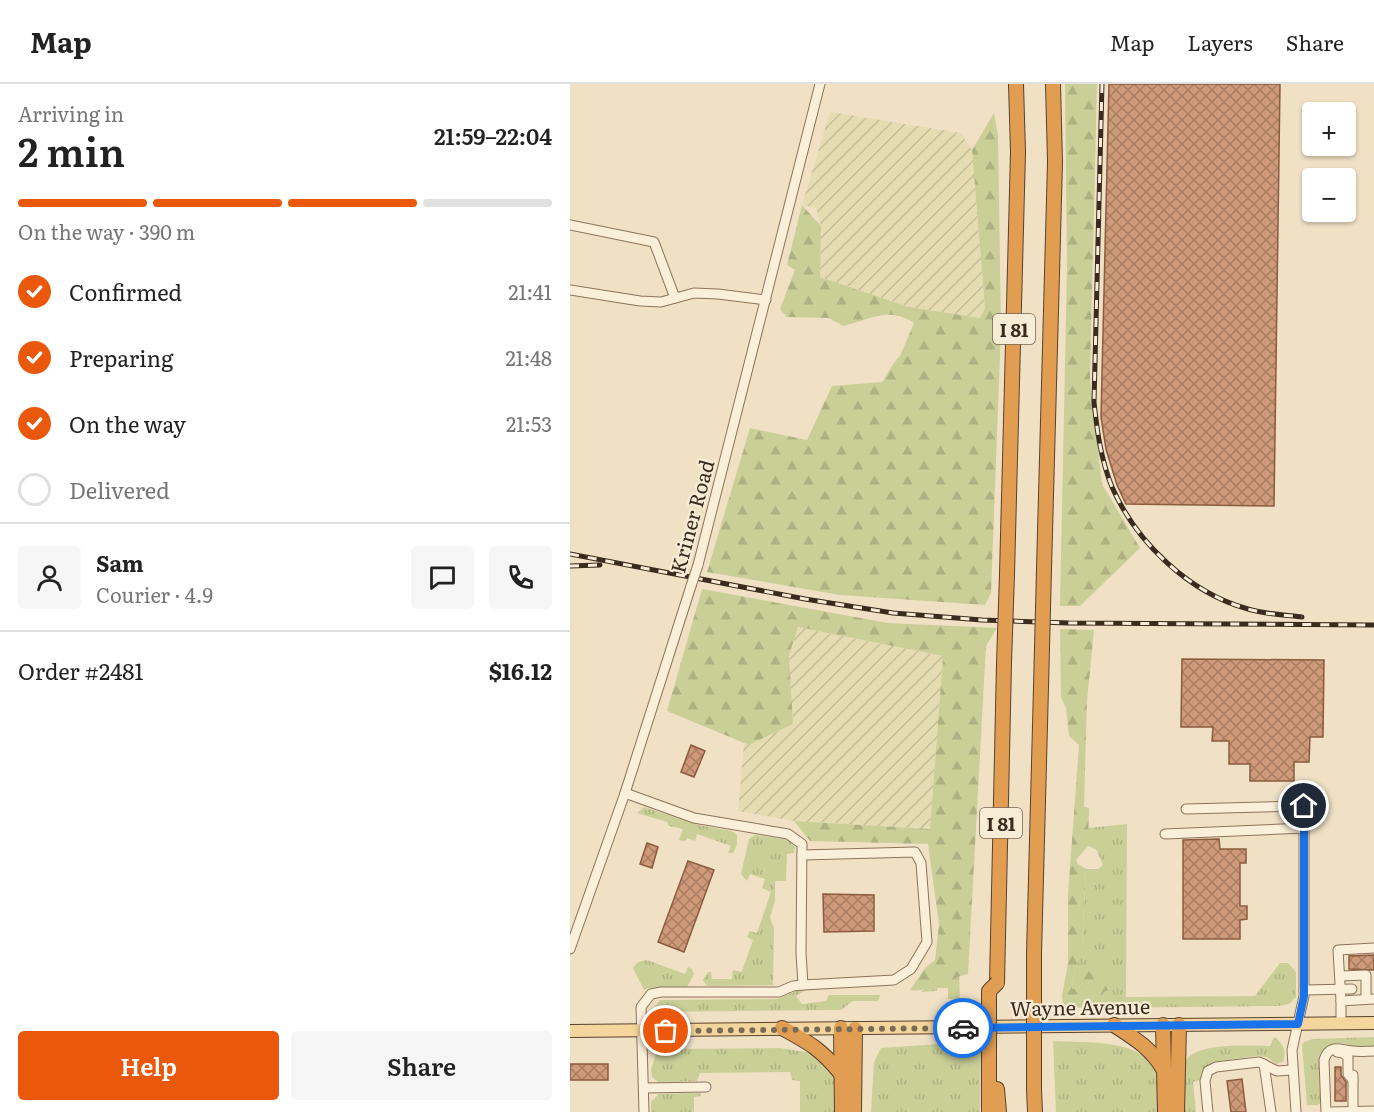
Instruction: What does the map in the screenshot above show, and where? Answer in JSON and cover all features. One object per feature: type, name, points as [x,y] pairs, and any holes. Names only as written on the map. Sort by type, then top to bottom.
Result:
[{"type":"highway","name":"I 81","points":[[999,1112],[993,1066],[1018,152],[1016,84]]},
{"type":"highway","name":"I 81","points":[[1035,1112],[1034,954],[1055,162],[1053,84]]},
{"type":"highway","points":[[1114,1025],[1143,1044],[1156,1056],[1164,1070]]},
{"type":"highway","points":[[1162,1025],[1166,1112]]},
{"type":"highway","points":[[1177,1112],[1179,1025]]},
{"type":"highway","points":[[782,1028],[814,1045],[842,1075]]},
{"type":"highway","points":[[842,1112],[842,1075],[848,1029]]},
{"type":"highway","points":[[848,1029],[854,1112]]},
{"type":"highway","points":[[989,1112],[993,1066]]},
{"type":"main road","name":"Wayne Avenue","points":[[570,1031],[1374,1023]]},
{"type":"street","name":"Kriner Road","points":[[570,949],[625,793],[698,565],[820,84]]},
{"type":"street","points":[[570,225],[654,242],[675,298]]},
{"type":"street","points":[[570,290],[640,301],[661,302],[694,293],[766,300]]},
{"type":"street","points":[[625,793],[694,818],[788,834],[802,844],[803,985]]},
{"type":"street","points":[[1186,809],[1304,806],[1304,990],[1292,1050],[1296,1112]]},
{"type":"street","points":[[1166,834],[1304,828]]},
{"type":"street","points":[[644,1112],[641,1007],[651,994],[662,992],[779,992],[793,986],[894,980],[911,969],[927,942],[921,863],[915,852],[802,855]]},
{"type":"street","points":[[1341,1024],[1338,950],[1374,948]]},
{"type":"street","points":[[1340,976],[1366,975],[1360,988]]},
{"type":"street","points":[[1304,990],[1360,988]]},
{"type":"street","points":[[1360,988],[1370,999]]},
{"type":"street","points":[[1341,1001],[1370,999]]},
{"type":"street","points":[[1327,1110],[1326,1055],[1334,1048],[1374,1051]]},
{"type":"street","points":[[1353,1051],[1353,1112]]},
{"type":"street","points":[[1327,1110],[1327,1060],[1331,1054],[1340,1052],[1348,1057],[1348,1074],[1353,1080]]},
{"type":"street","points":[[1208,1112],[1205,1081],[1208,1071],[1216,1067],[1259,1062],[1277,1071],[1292,1070]]},
{"type":"street","points":[[1264,1064],[1271,1112]]},
{"type":"street","points":[[644,1088],[706,1087]]},
{"type":"street","points":[[1327,1110],[1374,1111]]},
{"type":"shaded area","points":[[830,112],[961,133],[972,150],[985,308],[980,318],[909,307],[820,277],[821,226],[816,208],[802,205]]},
{"type":"shaded area","points":[[798,627],[943,656],[930,829],[794,821],[738,811],[744,743],[749,745],[793,724],[789,655]]},
{"type":"green space","points":[[1065,84],[1097,84],[1090,378],[1102,484],[1140,548],[1080,606],[1060,606],[1067,268]]},
{"type":"green space","points":[[994,113],[998,135],[1001,329],[991,593],[985,605],[840,595],[707,572],[750,428],[807,440],[832,386],[882,382],[900,356],[914,323],[896,315],[879,316],[843,326],[829,318],[787,317],[780,309],[795,270],[787,265],[802,205],[821,226],[820,277],[909,307],[980,318],[985,308],[972,150]]},
{"type":"green space","points":[[702,589],[888,623],[997,628],[986,646],[968,974],[922,990],[910,990],[926,967],[935,960],[939,924],[928,844],[810,841],[794,821],[930,829],[943,656],[798,627],[789,655],[793,724],[749,745],[667,711]]},
{"type":"green space","points":[[1060,629],[1094,630],[1087,701],[1084,807],[1089,808],[1088,846],[1076,860],[1086,869],[1082,945],[1078,950],[1078,966],[1075,968],[1072,989],[1082,989],[1083,971],[1090,968],[1098,972],[1103,968],[1111,975],[1109,990],[1104,992],[1100,1007],[1063,1008],[1062,995],[1068,964],[1068,894],[1079,745],[1069,736],[1066,708],[1061,697]]},
{"type":"green space","points":[[644,807],[698,825],[732,831],[737,835],[737,844],[733,853],[728,853],[731,846],[697,834],[695,841],[687,838],[685,841],[679,840],[683,829],[637,813]]},
{"type":"green space","points":[[1127,824],[1126,997],[1255,996],[1280,963],[1288,963],[1296,972],[1296,997],[1289,1004],[1105,1008],[1100,1007],[1104,992],[1072,989],[1075,967],[1078,966],[1078,950],[1082,945],[1086,869],[1098,869],[1103,865],[1096,849],[1088,846],[1088,828]]},
{"type":"green space","points":[[755,835],[789,840],[795,847],[794,853],[787,854],[786,881],[775,881],[775,901],[770,917],[774,929],[773,985],[707,986],[703,980],[708,972],[711,972],[712,979],[732,979],[733,970],[743,972],[753,940],[747,937],[750,931],[757,933],[771,892],[762,888],[765,879],[750,874],[747,881],[741,874],[749,839]]},
{"type":"green space","points":[[647,960],[685,974],[688,967],[694,974],[687,987],[644,990],[633,968],[638,962]]},
{"type":"green space","points":[[959,976],[960,999],[948,999],[948,988],[921,992],[926,987]]},
{"type":"green space","points":[[804,988],[806,990],[796,996],[802,1004],[826,1001],[829,995],[880,995],[878,1001],[853,1001],[841,1010],[651,1012],[660,1000],[777,999]]},
{"type":"green space","points":[[1274,1037],[1283,1048],[1285,1054],[1283,1062],[1276,1064],[1267,1057],[1256,1056],[1213,1062],[1206,1068],[1200,1080],[1193,1082],[1196,1112],[1185,1112],[1183,1070],[1189,1057],[1209,1048],[1222,1046],[1270,1046]]},
{"type":"green space","points":[[1374,1037],[1374,1047],[1357,1048],[1341,1043],[1326,1049],[1320,1065],[1321,1102],[1318,1105],[1307,1105],[1302,1044],[1313,1039]]},
{"type":"green space","points":[[981,1041],[980,1112],[871,1112],[874,1062],[881,1048]]},
{"type":"green space","points":[[1053,1041],[1110,1044],[1137,1052],[1148,1060],[1155,1070],[1158,1112],[1056,1112]]},
{"type":"green space","points":[[663,1048],[664,1054],[672,1052],[672,1049],[780,1048],[818,1054],[838,1079],[837,1112],[800,1112],[800,1081],[792,1080],[790,1072],[700,1073],[697,1081],[658,1082],[652,1077],[651,1070],[657,1050]]},
{"type":"green space","points":[[701,1093],[701,1096],[694,1097],[694,1112],[651,1112],[651,1102],[659,1094]]},
{"type":"building","points":[[1109,84],[1280,84],[1274,506],[1126,504],[1117,485],[1106,449],[1101,417]]},
{"type":"building","points":[[1182,659],[1324,660],[1323,737],[1310,737],[1309,762],[1294,762],[1294,781],[1250,781],[1250,764],[1229,764],[1229,741],[1212,741],[1213,727],[1181,727]]},
{"type":"building","points":[[691,745],[705,751],[694,777],[681,772]]},
{"type":"building","points":[[1219,839],[1220,849],[1246,849],[1246,863],[1240,863],[1240,906],[1247,906],[1247,919],[1240,920],[1240,939],[1183,939],[1183,840]]},
{"type":"building","points":[[647,843],[658,847],[652,868],[640,864]]},
{"type":"building","points":[[688,861],[714,870],[684,952],[658,942]]},
{"type":"building","points":[[823,894],[874,895],[874,931],[824,932]]},
{"type":"building","points":[[1374,955],[1374,970],[1349,969],[1349,956]]},
{"type":"building","points":[[570,1064],[608,1064],[608,1080],[570,1080]]},
{"type":"building","points":[[1335,1067],[1341,1067],[1341,1075],[1346,1082],[1346,1101],[1335,1101]]},
{"type":"building","points":[[1242,1079],[1246,1112],[1231,1112],[1227,1081]]},
{"type":"railway","points":[[1102,84],[1094,402],[1100,445],[1112,487],[1122,507],[1150,546],[1185,578],[1205,591],[1248,609],[1302,617]]},
{"type":"railway","points":[[570,554],[805,599],[893,613],[982,620],[1069,623],[1374,625]]},
{"type":"railway","points":[[570,566],[600,565]]},
{"type":"way so far","points":[[666,1031],[782,1028],[963,1028]]},
{"type":"route","points":[[963,1028],[1298,1024],[1304,996],[1304,806]]}]
